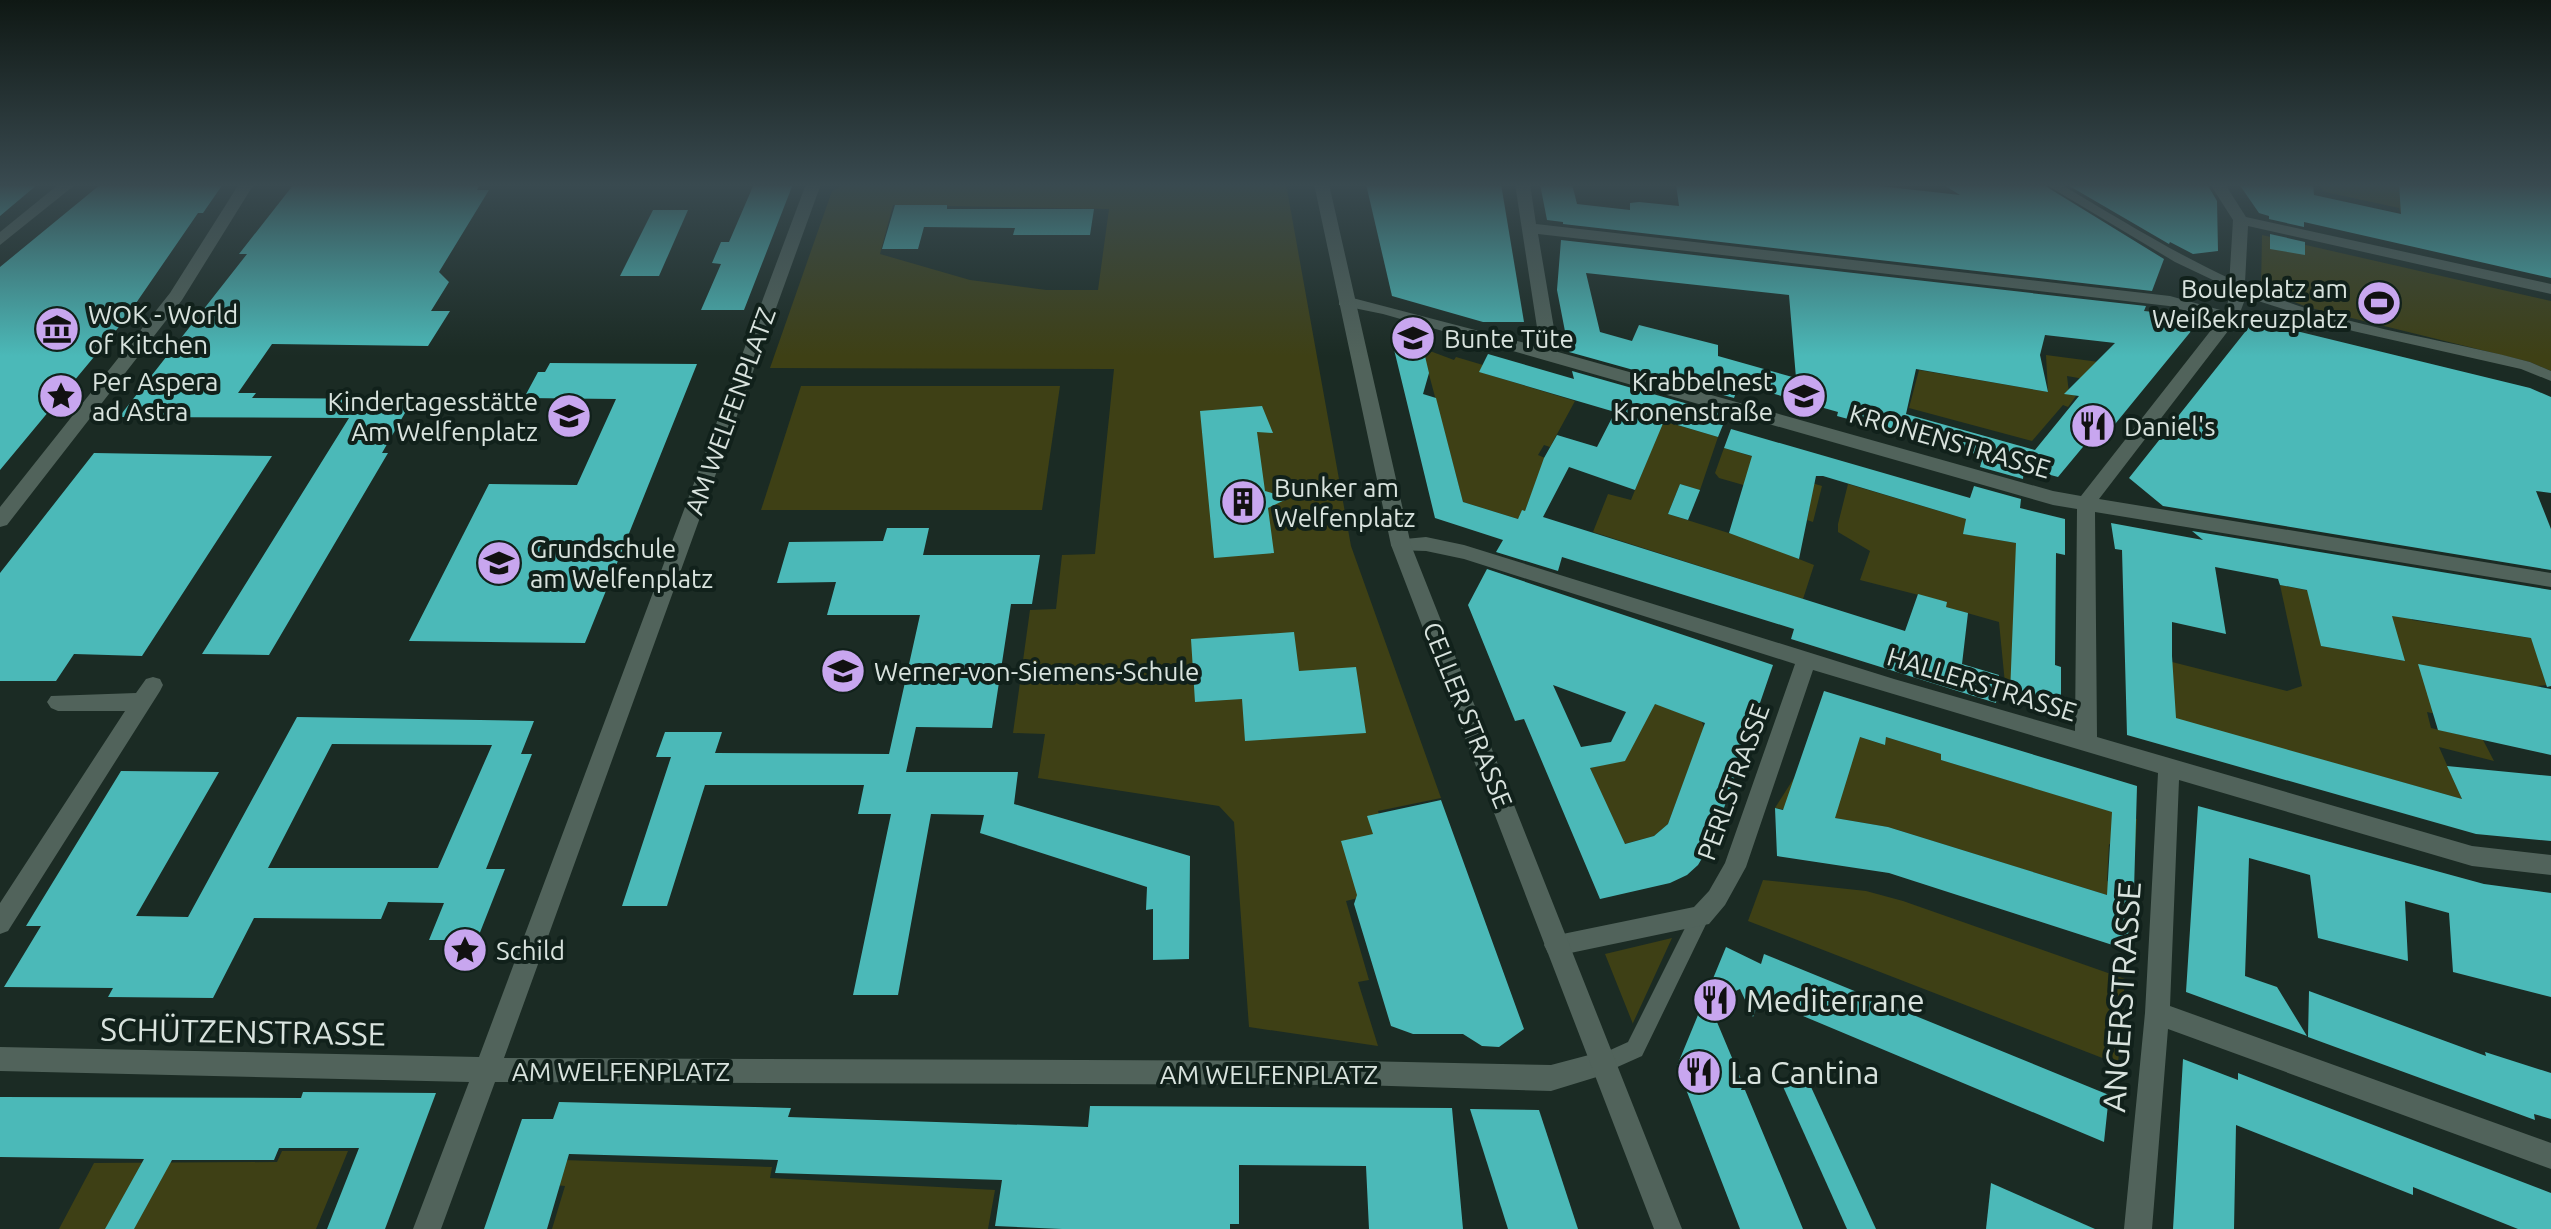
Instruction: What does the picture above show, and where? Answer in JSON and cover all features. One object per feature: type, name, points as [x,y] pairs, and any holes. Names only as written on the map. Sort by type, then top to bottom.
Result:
[{"type":"street","points":[[0,520],[176,296],[211,241]]},
{"type":"street","name":"AM WELFENPLATZ","points":[[793,241],[634,676],[484,1070],[1359,1073],[1551,1078],[1604,1063]]},
{"type":"street","name":"CELLER STRASSE","points":[[1333,241],[1401,545],[1668,1229]]},
{"type":"street","points":[[1532,241],[1550,355]]},
{"type":"street","points":[[1647,241],[2170,301],[2230,318]]},
{"type":"street","points":[[2151,241],[2238,287],[2303,312],[2525,365],[2551,376]]},
{"type":"street","points":[[2086,744],[2086,502],[2230,318],[2238,287],[2240,241]]},
{"type":"street","points":[[2337,241],[2551,289]]},
{"type":"street","name":"KRONENSTRASSE","points":[[1345,301],[1550,355],[2053,498],[2551,580]]},
{"type":"street","name":"HALLERSTRASSE","points":[[1401,545],[1426,544],[1464,552],[1806,661],[2472,856],[2551,865]]},
{"type":"street","name":"PERLSTRASSE","points":[[1604,1063],[1635,1049],[1701,916],[1717,898],[1735,867],[1806,661]]},
{"type":"street","points":[[0,923],[148,694],[58,702]]},
{"type":"street","name":"ANGERSTRASSE","points":[[2138,1229],[2157,1013],[2169,769]]},
{"type":"street","points":[[1556,945],[1701,916]]},
{"type":"street","points":[[2157,1013],[2551,1156]]},
{"type":"street","name":"SCHÜTZENSTRASSE","points":[[0,1059],[484,1070]]},
{"type":"street","points":[[427,1229],[484,1070]]},
{"type":"shaded area","points":[[814,241],[883,241],[880,254],[970,280],[1046,290],[1098,290],[1105,241],[1296,241],[1351,546],[1441,798],[1378,811],[1384,832],[1358,898],[1346,901],[1369,980],[1358,982],[1378,1046],[1249,1027],[1234,822],[1219,806],[1038,778],[1045,734],[1013,733],[1030,610],[1056,609],[1062,555],[1095,554],[1114,369],[770,368]]},
{"type":"shaded area","points":[[2262,241],[2290,241],[2551,301],[2551,371],[2530,362],[2307,307],[2261,289]]},
{"type":"shaded area","points":[[1422,348],[1454,360],[1456,357],[1483,365],[1480,372],[1575,401],[1550,447],[1544,445],[1538,455],[1545,458],[1525,511],[1518,519],[1463,502]]},
{"type":"shaded area","points":[[2046,355],[2099,362],[2090,380],[2067,376],[2069,393],[2076,396],[2068,407],[2063,405],[2032,441],[1909,408],[1919,370],[2048,392]]},
{"type":"shaded area","points":[[801,386],[1060,386],[1042,510],[761,510]]},
{"type":"shaded area","points":[[1663,421],[1718,437],[1700,490],[1680,484],[1668,514],[1751,540],[1814,565],[1803,599],[1593,532],[1608,494],[1631,500]]},
{"type":"shaded area","points":[[1724,448],[1781,465],[1778,473],[1822,486],[1813,522],[1807,520],[1810,504],[1719,478],[1715,473]]},
{"type":"shaded area","points":[[1848,484],[1966,519],[1964,534],[2016,543],[2017,696],[2006,694],[1999,622],[1946,607],[1946,602],[1860,580],[1870,551],[1838,532]]},
{"type":"shaded area","points":[[2280,585],[2337,596],[2315,620],[2321,646],[2404,661],[2389,609],[2410,613],[2412,620],[2530,638],[2528,627],[2547,685],[2537,686],[2499,728],[2427,712],[2431,728],[2483,740],[2494,761],[2439,747],[2462,799],[2147,711],[2172,662],[2287,691],[2302,686]]},
{"type":"shaded area","points":[[1652,702],[1702,722],[1704,728],[1668,824],[1654,836],[1624,844],[1590,768],[1625,760]]},
{"type":"shaded area","points":[[1860,737],[1884,745],[1886,737],[1941,754],[1941,760],[2137,819],[2135,852],[2109,844],[2107,881],[2134,889],[2129,902],[1888,827],[1775,808],[1794,778]]},
{"type":"shaded area","points":[[1763,880],[1866,891],[1903,901],[2125,979],[2118,1064],[1748,921]]},
{"type":"shaded area","points":[[1672,938],[1633,1023],[1633,1024],[1605,954]]},
{"type":"shaded area","points":[[282,1151],[348,1151],[316,1229],[59,1229],[94,1163],[277,1162]]},
{"type":"shaded area","points":[[563,1160],[772,1167],[770,1178],[995,1190],[988,1229],[552,1229],[565,1186],[555,1185]]},
{"type":"building","points":[[31,241],[178,241],[123,322],[0,470],[0,267]]},
{"type":"building","points":[[249,241],[458,241],[439,272],[449,282],[431,311],[450,311],[428,346],[272,344],[238,393],[256,393],[252,398],[413,399],[382,453],[388,453],[269,655],[202,654],[349,418],[119,417],[247,254],[239,254]]},
{"type":"building","points":[[637,241],[674,241],[659,276],[620,276]]},
{"type":"building","points":[[771,241],[744,310],[701,310],[721,264],[712,263],[721,242]]},
{"type":"building","points":[[884,241],[920,241],[918,249],[882,249]]},
{"type":"building","points":[[1379,241],[1511,241],[1524,322],[1483,322],[1392,296]]},
{"type":"building","points":[[1561,241],[2146,306],[2144,311],[2174,314],[2192,330],[2111,429],[2102,424],[2058,477],[2024,468],[2023,479],[1980,467],[1983,456],[1837,416],[1838,412],[1739,384],[1734,398],[1569,352],[1557,290]],"holes":[[[1586,273],[1789,295],[1796,378],[1718,356],[1718,345],[1639,325],[1632,341],[1600,332]],[[2045,335],[2115,343],[2064,394],[2079,396],[2035,450],[1906,414],[1916,369],[2048,392],[2040,355]]]},
{"type":"building","points":[[1716,241],[2135,241],[2164,259],[2152,291]]},
{"type":"building","points":[[2164,241],[2218,241],[2218,251],[2193,254]]},
{"type":"building","points":[[2270,241],[2305,242],[2305,255],[2270,249]]},
{"type":"building","points":[[2389,241],[2551,241],[2551,278]]},
{"type":"building","points":[[2267,324],[2530,388],[2551,397],[2551,493],[2536,491],[2551,529],[2551,570],[2163,506],[2129,478],[2249,327]]},
{"type":"building","points":[[1420,335],[1429,373],[1423,394],[1436,398],[1463,502],[1518,519],[1522,510],[1525,511],[1544,458],[1557,435],[1597,447],[1615,412],[1479,372],[1488,354],[1574,379],[1572,371],[1727,415],[1718,437],[1664,421],[1635,490],[1569,467],[1543,517],[1905,631],[1918,594],[1947,602],[1946,607],[1968,613],[1962,664],[1999,675],[1996,703],[1791,639],[1794,629],[1562,557],[1558,571],[1496,552],[1503,540],[1435,518],[1391,337]]},
{"type":"building","points":[[550,363],[697,364],[585,643],[409,641],[489,484],[577,485],[616,399],[524,398],[538,372],[545,372]]},
{"type":"building","name":"Bunker am Welfenplatz","points":[[1262,406],[1273,433],[1257,432],[1265,491],[1289,498],[1268,508],[1274,553],[1214,558],[1200,411]]},
{"type":"building","points":[[1731,429],[1970,498],[1974,486],[2021,499],[2020,508],[2065,519],[2065,555],[2056,553],[2055,665],[2061,667],[2061,708],[2010,694],[2016,543],[1963,534],[1966,519],[1823,476],[1816,476],[1799,559],[1729,533],[1752,456],[1724,448]]},
{"type":"building","points":[[94,453],[272,456],[142,656],[74,654],[56,681],[0,681],[0,573]]},
{"type":"building","points":[[1680,484],[1700,490],[1688,520],[1668,514]]},
{"type":"building","points":[[2111,523],[2203,540],[2192,531],[2551,590],[2551,686],[2547,687],[2531,638],[2392,616],[2405,661],[2321,646],[2307,590],[2280,585],[2278,579],[2215,567],[2226,634],[2172,622],[2172,656],[2176,718],[2462,799],[2447,766],[2551,776],[2551,841],[2476,834],[2127,735],[2122,550],[2115,549]]},
{"type":"building","points":[[887,528],[929,528],[923,555],[1040,555],[1032,604],[1011,604],[992,728],[916,727],[906,772],[1018,772],[1014,804],[1190,856],[1189,959],[1153,960],[1153,909],[1146,910],[1147,887],[980,833],[984,815],[931,814],[898,995],[853,995],[891,814],[858,814],[864,785],[705,785],[667,906],[622,906],[671,757],[656,757],[665,732],[722,732],[715,753],[889,754],[920,615],[827,615],[836,582],[777,583],[789,542],[883,541]]},
{"type":"building","points":[[1487,569],[1773,665],[1713,840],[1698,865],[1687,875],[1670,883],[1600,899],[1524,719],[1515,721],[1468,605]],"holes":[[[1553,685],[1626,712],[1611,742],[1581,747]],[[1655,704],[1705,723],[1668,824],[1654,836],[1625,844],[1590,768],[1625,761]]]},
{"type":"building","points":[[1294,632],[1299,671],[1356,667],[1366,733],[1245,741],[1242,699],[1195,702],[1191,639]]},
{"type":"building","points":[[2418,664],[2551,689],[2551,755],[2438,730]]},
{"type":"building","points":[[1824,691],[2137,786],[2134,890],[2129,888],[2128,950],[1889,873],[1777,856],[1775,808],[1783,810]],"holes":[[[1860,737],[1885,745],[1886,737],[1941,754],[1941,760],[2112,812],[2107,895],[1888,827],[1835,818]]]},
{"type":"building","points":[[297,717],[534,721],[521,754],[532,754],[486,869],[505,869],[477,940],[429,940],[444,903],[388,902],[381,919],[254,918],[213,998],[108,997],[113,988],[4,987],[41,926],[26,926],[121,771],[219,772],[136,916],[188,917]],"holes":[[[332,744],[492,745],[438,868],[268,868]]]},
{"type":"building","points":[[1441,800],[1524,1029],[1499,1047],[1482,1046],[1463,1034],[1413,1034],[1391,1026],[1354,904],[1357,895],[1341,841],[1373,834],[1367,816]]},
{"type":"building","points":[[2198,806],[2484,884],[2551,893],[2551,997],[2453,972],[2449,913],[2405,901],[2408,961],[2318,938],[2310,875],[2249,858],[2245,976],[2277,987],[2307,1036],[2186,992]]},
{"type":"building","points":[[1726,947],[1761,964],[1764,954],[2109,1095],[2104,1142],[1760,998],[1753,1017],[1740,989],[1709,1003],[1743,1084],[1741,1090],[1745,1090],[1803,1229],[1740,1229],[1677,1066]]},
{"type":"building","points":[[2309,991],[2486,1056],[2485,1052],[2551,1073],[2551,1119],[2534,1114],[2535,1120],[2308,1037]]},
{"type":"building","points":[[2183,1059],[2238,1080],[2238,1073],[2551,1193],[2551,1229],[2518,1229],[2413,1187],[2413,1195],[2236,1125],[2234,1229],[2173,1229]]},
{"type":"building","points":[[1806,1076],[1876,1229],[1847,1229],[1781,1082]]},
{"type":"building","points":[[303,1092],[436,1093],[385,1229],[327,1229],[359,1148],[279,1148],[274,1160],[172,1160],[134,1229],[105,1229],[144,1159],[0,1157],[0,1097],[301,1098]]},
{"type":"building","points":[[559,1102],[791,1108],[788,1117],[1088,1127],[1090,1106],[1452,1108],[1463,1229],[1369,1229],[1366,1166],[1239,1165],[1239,1224],[1230,1224],[1230,1229],[1062,1229],[995,1226],[1002,1180],[775,1173],[778,1160],[569,1154],[547,1229],[484,1229],[522,1119],[553,1119]]},
{"type":"building","points":[[1470,1109],[1539,1110],[1578,1229],[1508,1229]]},
{"type":"building","points":[[1991,1183],[2095,1229],[1986,1229]]},
{"type":"place","name":"Bouleplatz am Weißekreuzplatz","points":[[2379,303]]},
{"type":"place","name":"WOK - World of Kitchen","points":[[57,329]]},
{"type":"place","name":"Bunte Tüte","points":[[1413,338]]},
{"type":"place","name":"Per Aspera ad Astra","points":[[61,396]]},
{"type":"place","name":"Krabbelnest Kronenstraße","points":[[1804,396]]},
{"type":"place","name":"Kindertagesstätte Am Welfenplatz","points":[[569,416]]},
{"type":"place","name":"Daniel's","points":[[2093,426]]},
{"type":"place","name":"Bunker am Welfenplatz","points":[[1243,502]]},
{"type":"place","name":"Grundschule am Welfenplatz","points":[[499,563]]},
{"type":"place","name":"Werner-von-Siemens-Schule","points":[[843,671]]},
{"type":"place","name":"Schild","points":[[465,950]]},
{"type":"place","name":"Mediterrane","points":[[1715,1000]]},
{"type":"place","name":"La Cantina","points":[[1699,1072]]}]
